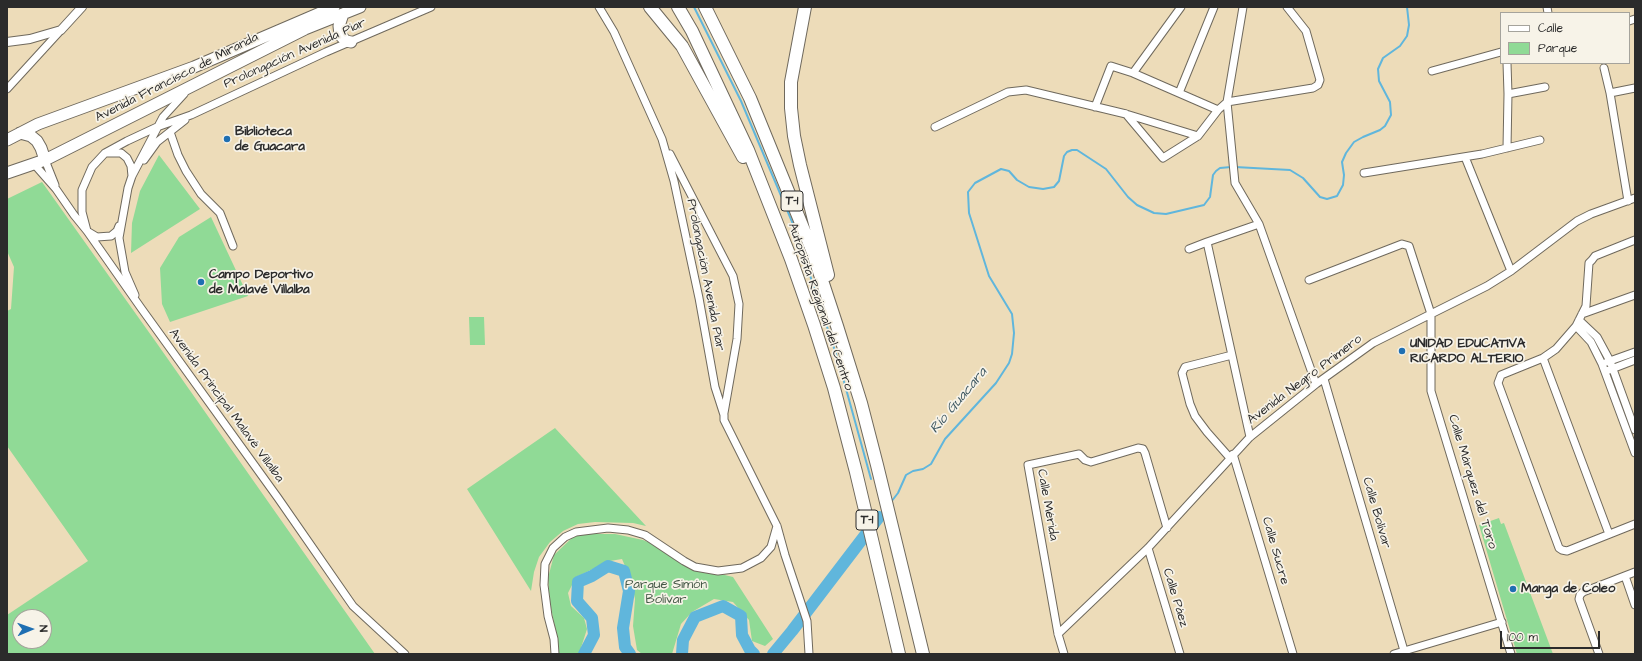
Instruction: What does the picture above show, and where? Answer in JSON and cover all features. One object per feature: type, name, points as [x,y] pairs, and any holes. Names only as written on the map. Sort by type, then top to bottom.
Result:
[{"type":"highway","points":[[650,7],[682,46],[703,82],[749,168],[791,259]]},
{"type":"highway","name":"Autopista Regional del Centro","points":[[678,7],[692,31],[748,150],[791,259],[814,325],[834,388],[856,472],[899,654]]},
{"type":"highway","name":"Autopista Regional del Centro","points":[[704,7],[750,98],[809,243],[838,326],[861,403],[923,654]]},
{"type":"highway","points":[[805,7],[791,82],[791,108],[794,136],[831,289],[858,374],[861,403]]},
{"type":"main road","name":"Avenida Francisco de Miranda","points":[[7,140],[38,124],[194,67],[334,7]]},
{"type":"main road","name":"Avenida Francisco de Miranda","points":[[7,173],[40,162],[305,30],[360,7]]},
{"type":"main road","points":[[343,14],[339,26],[340,36],[346,41],[351,42]]},
{"type":"main road","points":[[20,133],[31,136],[37,141],[41,148],[40,162]]},
{"type":"street","name":"Prolongación Avenida Piar","points":[[191,115],[431,7]]},
{"type":"street","name":"Prolongación Avenida Piar","points":[[599,7],[614,32],[662,139],[733,276],[739,304],[737,340],[724,415]]},
{"type":"street","points":[[1133,73],[1182,7]]},
{"type":"street","points":[[1179,93],[1214,7]]},
{"type":"street","points":[[1243,7],[1227,102],[1235,182],[1259,224],[1316,384]]},
{"type":"street","points":[[1126,114],[1163,158],[1198,136],[1218,110],[1227,102],[1313,88],[1318,85],[1320,80],[1306,31],[1288,7]]},
{"type":"street","points":[[7,89],[61,30],[78,8]]},
{"type":"street","points":[[7,42],[30,39],[61,30]]},
{"type":"street","points":[[1432,71],[1500,52]]},
{"type":"street","points":[[1507,64],[1507,148]]},
{"type":"street","points":[[1095,107],[1111,66],[1133,73],[1218,110]]},
{"type":"street","points":[[1604,68],[1632,199]]},
{"type":"street","points":[[141,308],[125,272],[119,238],[128,188],[132,176],[157,127],[169,109],[180,97],[201,82]]},
{"type":"street","points":[[1508,94],[1545,87]]},
{"type":"street","points":[[1610,93],[1635,88]]},
{"type":"street","points":[[935,127],[1008,92],[1026,90],[1126,114],[1198,136]]},
{"type":"street","points":[[123,218],[117,231],[111,236],[97,237],[87,231],[82,212],[82,190],[92,167],[105,153],[127,141],[157,127],[191,115]]},
{"type":"street","points":[[132,176],[157,142],[191,115]]},
{"type":"street","points":[[170,132],[186,172],[201,194],[220,213],[233,246]]},
{"type":"street","name":"Prolongación Avenida Piar","points":[[662,139],[674,181],[699,298],[715,387],[724,415],[724,420],[777,526],[807,621],[809,654]]},
{"type":"street","points":[[1364,173],[1465,157],[1540,140]]},
{"type":"street","points":[[105,153],[121,153],[127,158],[131,166],[132,176]]},
{"type":"street","points":[[1465,157],[1511,271]]},
{"type":"street","points":[[40,162],[56,189]]},
{"type":"street","name":"Avenida Principal Malavé Villalba","points":[[40,162],[74,215],[278,498],[353,606],[405,654]]},
{"type":"street","name":"Avenida Negro Primero","points":[[1058,634],[1148,548],[1250,437],[1316,384],[1373,343],[1487,286],[1511,271],[1577,221],[1632,199]]},
{"type":"street","points":[[74,215],[82,212]]},
{"type":"street","points":[[1189,249],[1259,224]]},
{"type":"street","points":[[1635,240],[1594,256],[1589,263],[1586,306],[1579,320],[1556,348],[1543,358],[1501,375],[1498,382],[1558,548],[1567,551],[1635,524]]},
{"type":"street","points":[[1207,242],[1250,437]]},
{"type":"street","name":"Calle Márquez del Toro","points":[[1309,280],[1402,244],[1409,246],[1431,314],[1431,391],[1511,654]]},
{"type":"street","points":[[1579,320],[1635,295]]},
{"type":"street","points":[[1579,320],[1597,338],[1610,361],[1609,370],[1635,453]]},
{"type":"street","points":[[1579,320],[1602,364],[1609,370],[1633,418],[1635,430]]},
{"type":"street","points":[[1602,364],[1635,352]]},
{"type":"street","points":[[1232,355],[1185,367],[1182,373],[1190,404],[1196,416],[1207,432],[1232,456]]},
{"type":"street","points":[[1543,358],[1609,534]]},
{"type":"street","points":[[1609,370],[1635,360]]},
{"type":"street","name":"Calle Bolívar","points":[[1324,379],[1405,652]]},
{"type":"street","name":"Calle Mérida","points":[[1064,654],[1058,634],[1028,465],[1079,454],[1085,460],[1091,462],[1138,448],[1145,453],[1167,528]]},
{"type":"street","name":"Calle Sucre","points":[[1232,456],[1293,654]]},
{"type":"street","points":[[555,654],[554,639],[548,616],[544,584],[545,564],[553,548],[565,537],[576,532],[608,528],[628,530],[645,535],[695,567],[718,571],[742,568],[761,558],[771,547],[777,526]]},
{"type":"street","points":[[771,547],[777,548],[785,555]]},
{"type":"street","name":"Calle Páez","points":[[1148,548],[1180,654]]},
{"type":"street","points":[[1599,654],[1579,599],[1580,595],[1583,592],[1635,572]]},
{"type":"street","points":[[1625,576],[1635,605]]},
{"type":"street","points":[[1394,654],[1405,652],[1502,622]]},
{"type":"green space","points":[[159,155],[200,209],[131,253],[132,223],[140,191]]},
{"type":"green space","points":[[42,182],[375,654],[7,654],[7,615],[12,612],[12,649],[52,649],[52,609],[16,609],[88,561],[7,446],[7,311],[11,309],[14,267],[7,251],[7,199]]},
{"type":"green space","name":"Campo Deportivo de Malavé Villalba","points":[[211,217],[248,296],[170,322],[162,304],[160,268],[179,237]]},
{"type":"green space","points":[[469,317],[484,317],[485,345],[470,345]]},
{"type":"green space","points":[[555,428],[646,526],[633,523],[595,522],[578,524],[563,531],[550,542],[539,557],[534,572],[531,591],[467,489]]},
{"type":"green space","name":"Manga de Coleo","points":[[1499,518],[1501,524],[1504,523],[1553,654],[1517,654],[1479,525]]},
{"type":"green space","name":"Parque Simón Bolívar","points":[[576,534],[615,534],[643,540],[660,547],[684,565],[733,577],[773,639],[765,646],[752,641],[749,620],[733,602],[714,599],[692,612],[681,624],[672,654],[642,654],[637,650],[633,626],[635,599],[631,580],[622,559],[610,561],[576,577],[568,593],[571,606],[584,618],[587,629],[579,654],[557,654],[556,632],[550,603],[548,578],[554,555]]},
{"type":"waterway","points":[[694,7],[741,101],[793,224],[838,360],[871,479]]},
{"type":"waterway","name":"Río Guacara","points":[[1235,167],[1290,170],[1303,178],[1320,197],[1327,199],[1337,196],[1343,185],[1344,175],[1342,162],[1346,153],[1354,142],[1380,130],[1385,126],[1391,115],[1390,102],[1379,81],[1378,69],[1383,58],[1400,46],[1407,36],[1409,25],[1407,7]]},
{"type":"waterway","name":"Río Guacara","points":[[891,502],[898,493],[906,475],[913,471],[923,469],[931,464],[945,439],[996,383],[1009,363],[1012,354],[1014,333],[1012,314],[989,276],[969,213],[968,192],[975,183],[1001,169],[1009,171],[1017,180],[1029,187],[1043,189],[1054,187],[1059,181],[1064,156],[1067,152],[1077,150],[1106,169],[1128,197],[1137,205],[1154,213],[1166,214],[1204,205],[1210,197],[1213,175],[1220,168],[1231,167]]},
{"type":"waterway","name":"Río Guacara","points":[[879,517],[883,511]]},
{"type":"waterway","name":"Río Guacara","points":[[773,654],[879,517]]},
{"type":"waterway","name":"Río Guacara","points":[[584,654],[594,635],[592,618],[577,601],[578,582],[592,576],[608,566],[624,571],[629,591],[623,628],[625,647],[630,654]]},
{"type":"waterway","name":"Río Guacara","points":[[682,654],[683,640],[695,617],[723,606],[741,616],[742,635],[750,650],[754,654]]},
{"type":"place","name":"Biblioteca de Guacara","points":[[227,139]]},
{"type":"place","name":"Campo Deportivo de Malavé Villalba","points":[[201,282]]},
{"type":"place","name":"UNIDAD EDUCATIVA RICARDO ALTERIO","points":[[1402,351]]},
{"type":"place","name":"Manga de Coleo","points":[[1513,589]]}]
